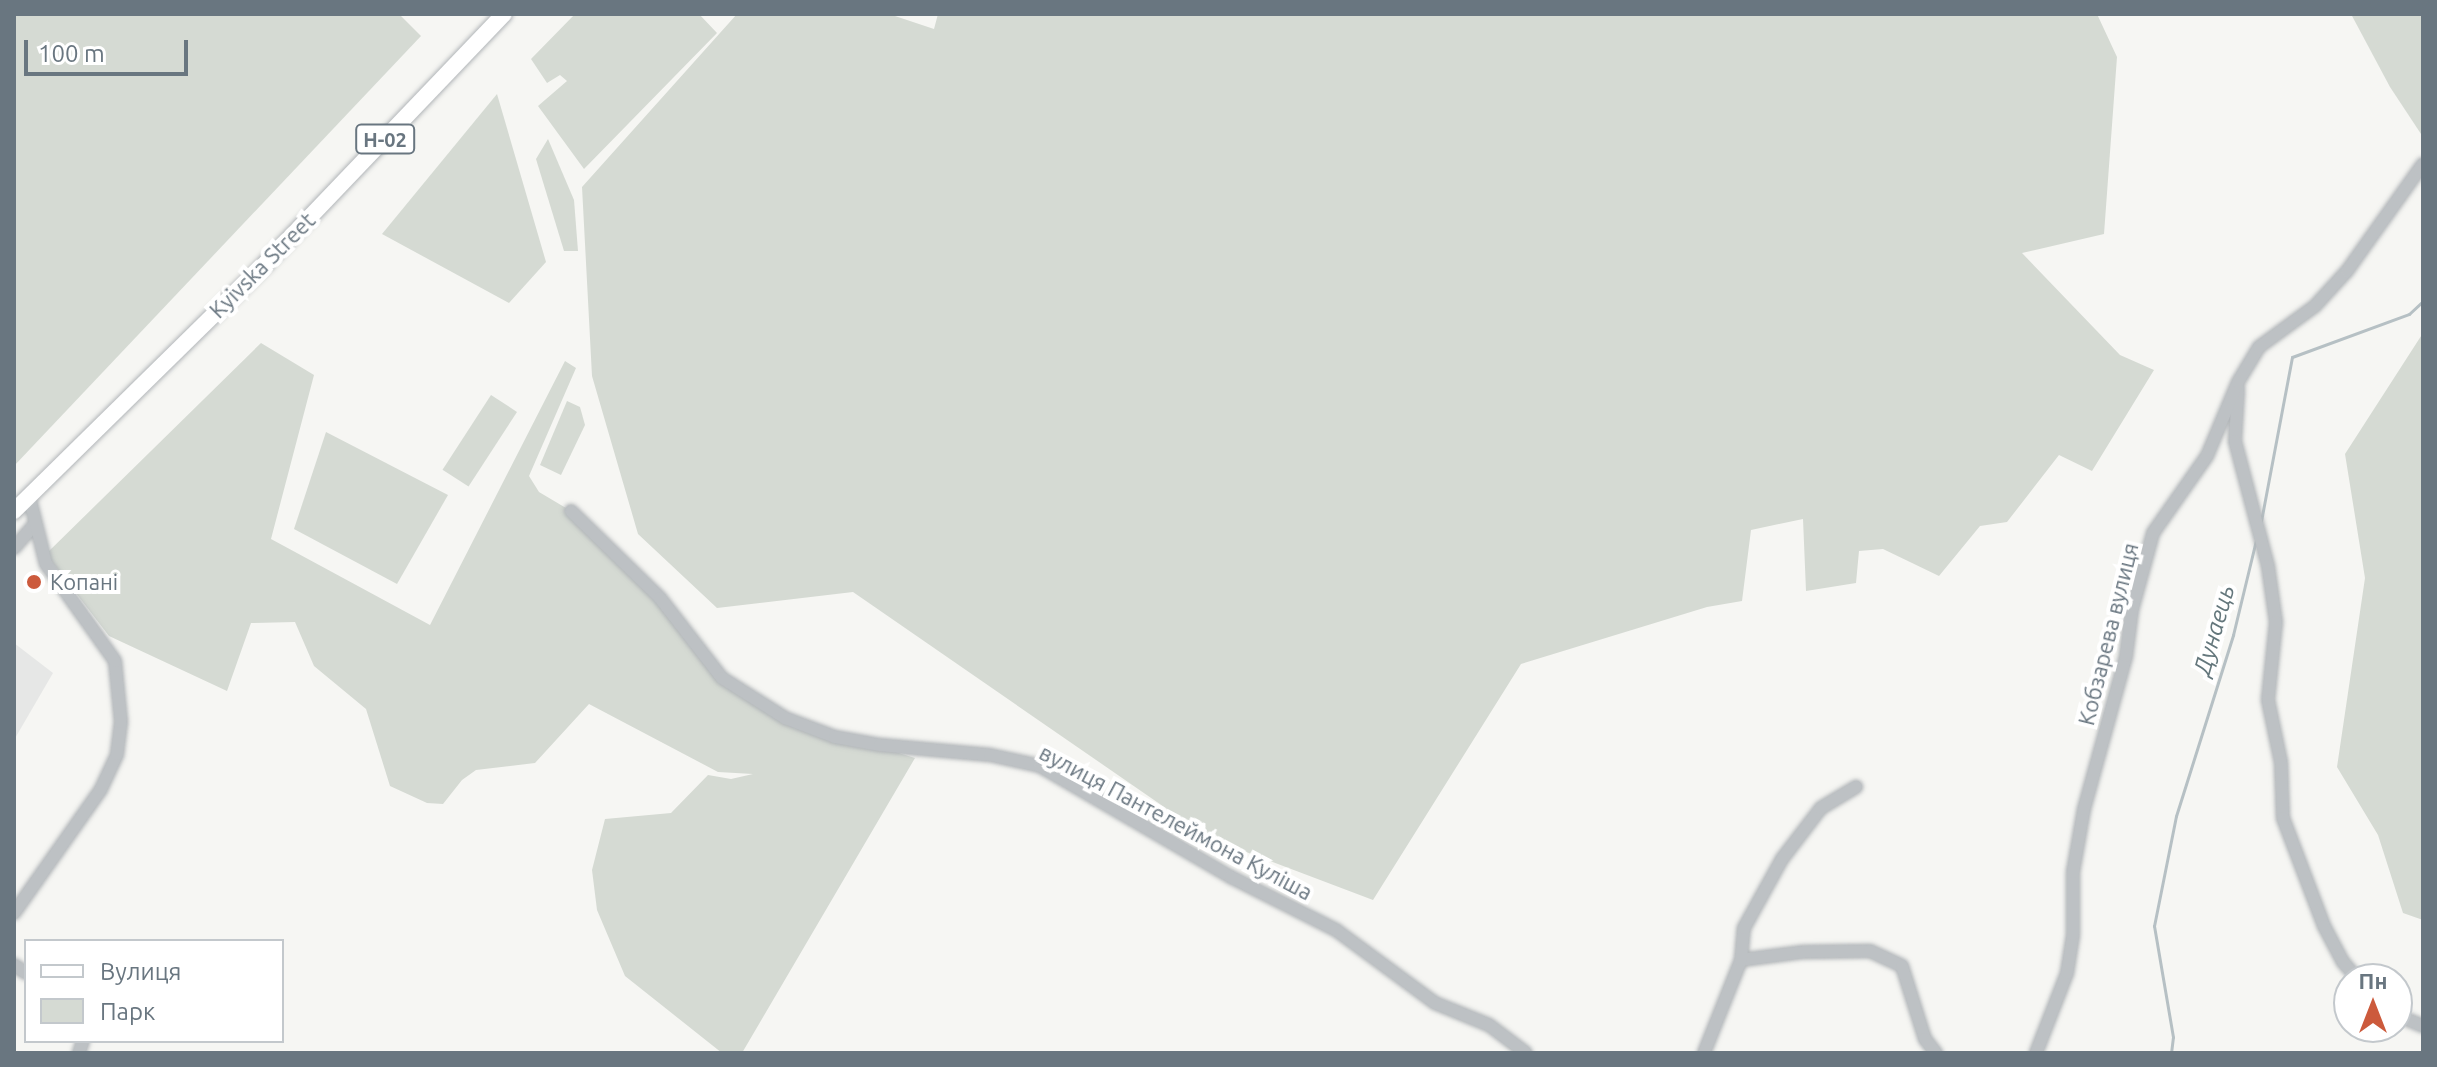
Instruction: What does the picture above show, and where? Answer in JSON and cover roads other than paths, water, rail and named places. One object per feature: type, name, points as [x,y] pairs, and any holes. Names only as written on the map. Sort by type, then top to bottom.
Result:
[{"type":"main road","name":"Kyivska Street","points":[[14,511],[266,263],[504,14]]},
{"type":"street","name":"Кобзарева вулиця","points":[[2036,1053],[2067,973],[2073,934],[2073,872],[2084,809],[2126,656],[2132,610],[2153,533],[2207,456],[2238,382],[2259,347],[2315,306],[2347,271],[2423,164]]},
{"type":"street","points":[[2238,382],[2235,441],[2268,566],[2276,622],[2268,700],[2281,762],[2283,818],[2324,926],[2344,963]]},
{"type":"street","points":[[14,913],[101,789],[117,754],[121,722],[115,661],[46,564],[29,496]]},
{"type":"street","name":"вулиця Пантелеймона Куліша","points":[[571,511],[660,598],[722,678],[785,718],[835,737],[880,745],[990,755],[1040,766],[1231,877],[1336,930],[1435,1003],[1489,1025],[1526,1053]]},
{"type":"street","points":[[14,548],[35,524]]},
{"type":"street","points":[[1704,1053],[1741,960],[1744,928],[1782,859],[1821,808],[1856,787]]},
{"type":"street","points":[[1741,960],[1803,952],[1870,951],[1902,966],[1925,1039],[1936,1053]]},
{"type":"waterway","name":"Дунаець","points":[[2261,521],[2292,357],[2409,314],[2423,301]]},
{"type":"waterway","name":"Дунаець","points":[[2171,1053],[2173,1037],[2154,926],[2176,816],[2233,635],[2256,540]]},
{"type":"place","name":"Копані","points":[[34,582]]}]
